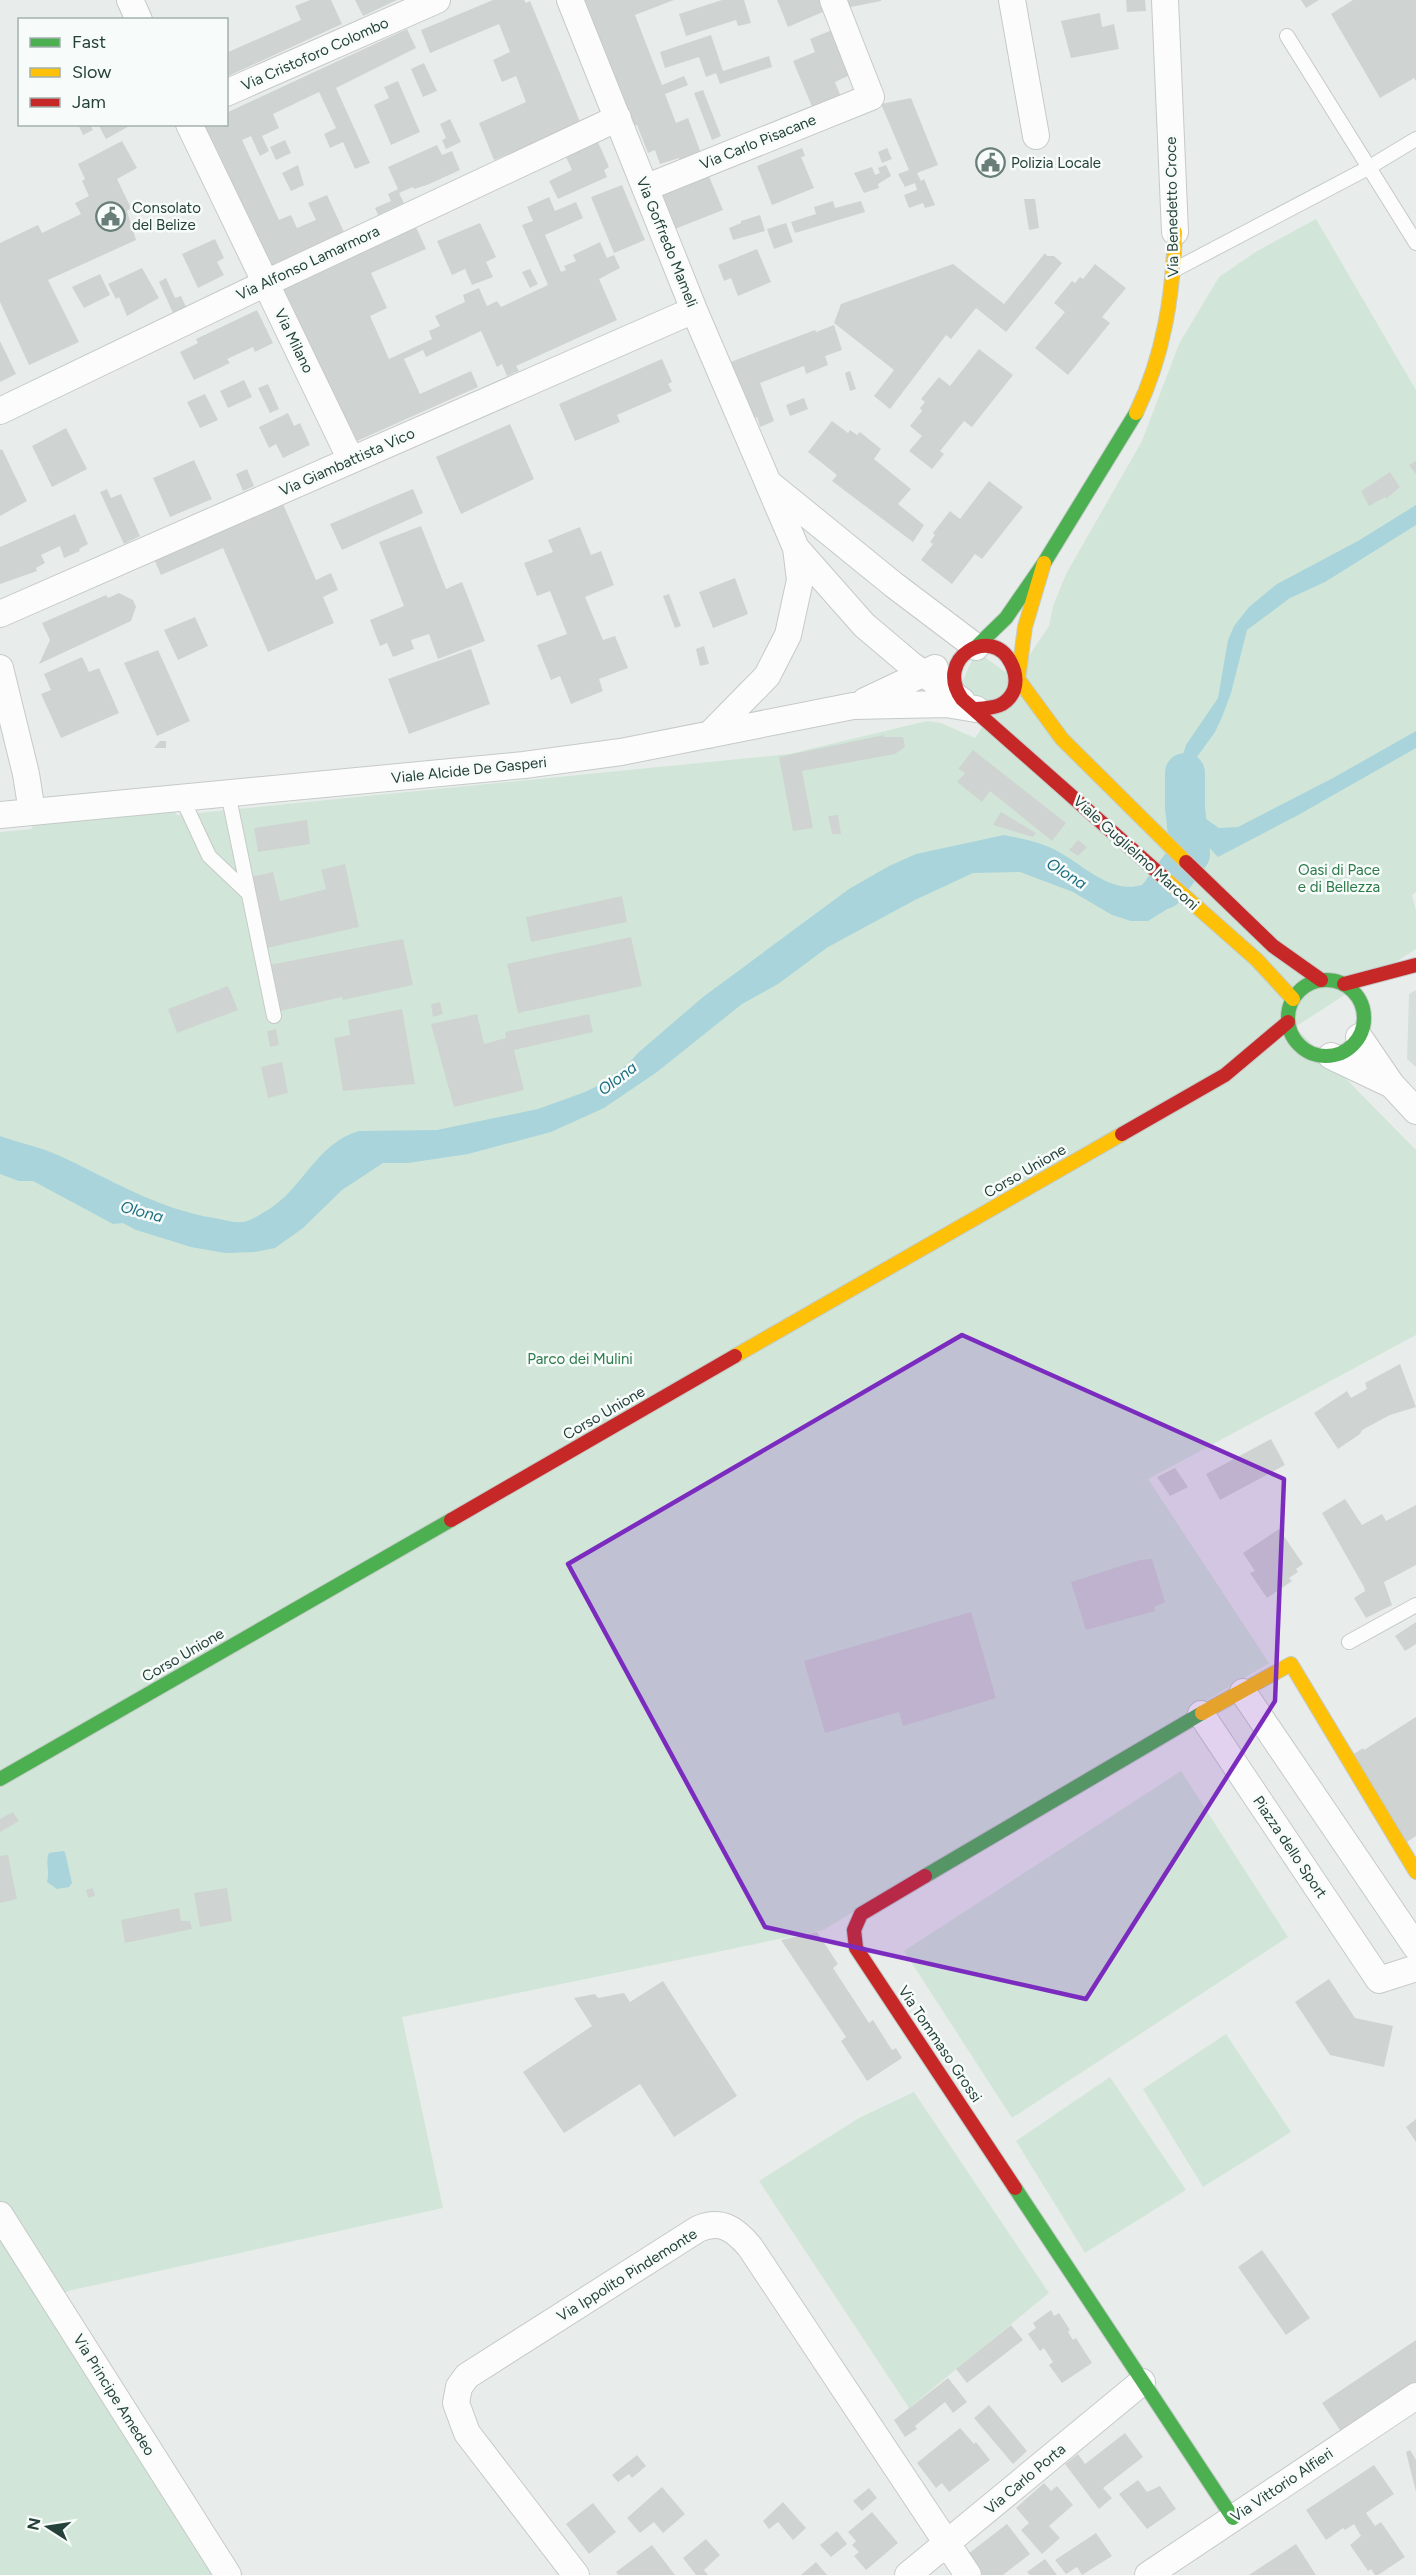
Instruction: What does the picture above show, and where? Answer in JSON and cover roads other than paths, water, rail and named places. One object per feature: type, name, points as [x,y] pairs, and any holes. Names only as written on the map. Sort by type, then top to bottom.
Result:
[{"type":"street","points":[[130,0],[138,18]]},
{"type":"street","name":"Via Cristoforo Colombo","points":[[228,92],[437,0]]},
{"type":"street","name":"Via Goffredo Mameli","points":[[570,0],[694,310],[796,548],[800,580],[788,635],[767,676],[709,735]]},
{"type":"street","name":"Via Carlo Pisacane","points":[[645,188],[871,97],[832,0]]},
{"type":"street","points":[[1012,0],[1036,136]]},
{"type":"street","name":"Via Benedetto Croce","points":[[971,650],[1006,618],[1044,563],[1137,411],[1156,362],[1163,337],[1174,270],[1175,232],[1166,0]]},
{"type":"street","name":"Via Alfonso Lamarmora","points":[[0,411],[618,118]]},
{"type":"street","name":"Via Milano","points":[[190,126],[351,460]]},
{"type":"street","name":"Via Giambattista Vico","points":[[0,614],[694,310]]},
{"type":"street","name":"Via Goffredo Mameli","points":[[768,483],[971,650]]},
{"type":"street","name":"Via Goffredo Mameli","points":[[796,548],[864,625],[924,674],[969,705]]},
{"type":"street","name":"Via Benedetto Croce","points":[[1018,679],[1025,627],[1044,563]]},
{"type":"street","points":[[985,646],[1004,652],[1016,668],[1018,679],[1015,690],[998,708],[987,711],[969,705],[946,704],[853,706],[971,650],[985,646]]},
{"type":"street","points":[[969,705],[953,685],[954,670],[971,650]]},
{"type":"street","points":[[0,668],[26,774],[32,812]]},
{"type":"street","name":"Viale Guglielmo Marconi","points":[[1018,679],[1062,739],[1135,814],[1273,946],[1321,980],[1333,980],[1344,984]]},
{"type":"street","name":"Viale Guglielmo Marconi","points":[[969,705],[1257,960],[1293,999]]},
{"type":"street","name":"Viale Alcide De Gasperi","points":[[0,815],[524,765],[621,752],[853,706]]},
{"type":"street","points":[[1396,984],[1414,966]]},
{"type":"street","points":[[1344,984],[1414,966]]},
{"type":"street","points":[[1321,980],[1310,983],[1293,999],[1288,1022],[1296,1041],[1303,1048],[1321,1056],[1331,1056],[1390,1084],[1416,1111]]},
{"type":"street","points":[[1344,984],[1354,992],[1361,1003],[1365,1020],[1390,1084]]},
{"type":"street","points":[[1331,1056],[1352,1046],[1365,1020]]},
{"type":"street","name":"Corso Unione","points":[[0,1779],[1225,1075],[1288,1022]]},
{"type":"street","points":[[1284,1056],[1303,1048]]},
{"type":"street","name":"Corso Unione","points":[[1225,1075],[1264,1062]]},
{"type":"street","name":"Via Tommaso Grossi","points":[[1233,2518],[856,1948],[854,1930],[861,1914],[1201,1714],[1291,1664],[1416,1872]]},
{"type":"street","points":[[1243,1692],[1416,1947]]},
{"type":"street","name":"Piazza dello Sport","points":[[1201,1714],[1378,1980],[1416,1968]]},
{"type":"street","name":"Via Principe Amedeo","points":[[0,2215],[228,2575]]},
{"type":"street","name":"Via Ippolito Pindemonte","points":[[576,2575],[467,2433],[456,2403],[459,2387],[467,2376],[708,2224],[722,2224],[731,2228],[750,2247],[968,2575]]},
{"type":"street","name":"Via Carlo Porta","points":[[908,2575],[1142,2382]]},
{"type":"street","name":"Via Vittorio Alfieri","points":[[1148,2575],[1233,2518],[1412,2408]]},
{"type":"lane","points":[[1287,36],[1416,243]]},
{"type":"lane","points":[[1174,270],[1368,168],[1416,139]]},
{"type":"lane","points":[[228,794],[274,1016]]},
{"type":"lane","points":[[182,798],[209,856],[248,893]]},
{"type":"lane","points":[[1349,1642],[1416,1605]]},
{"type":"water","points":[[1416,505],[1416,525],[1325,582],[1290,598],[1247,630],[1231,693],[1222,717],[1215,732],[1197,757],[1193,783],[1194,795],[1206,819],[1219,828],[1238,827],[1333,778],[1416,731],[1416,748],[1300,814],[1218,857],[1181,818],[1176,801],[1176,777],[1186,745],[1218,698],[1228,640],[1234,626],[1249,607],[1277,584],[1358,541]]},
{"type":"water","points":[[1004,835],[1049,847],[1094,875],[1117,885],[1129,887],[1142,885],[1150,876],[1177,903],[1148,921],[1131,921],[1112,915],[1073,892],[1020,872],[973,873],[915,900],[828,947],[778,984],[742,1004],[657,1072],[604,1108],[551,1132],[468,1154],[408,1163],[383,1163],[342,1190],[303,1228],[275,1248],[255,1252],[225,1253],[191,1247],[136,1230],[123,1223],[113,1224],[33,1181],[19,1181],[0,1174],[0,1136],[53,1153],[131,1191],[171,1207],[231,1221],[247,1221],[279,1202],[331,1146],[359,1131],[437,1130],[538,1109],[599,1085],[628,1064],[703,997],[849,889],[889,866],[916,854]]},
{"type":"water","points":[[63,1851],[72,1883],[69,1887],[57,1889],[47,1882],[48,1856],[49,1853]]},
{"type":"waterway","name":"Olona","points":[[1164,889],[1190,854],[1185,807],[1185,773]]},
{"type":"place","name":"Polizia Locale","points":[[990,163]]},
{"type":"place","name":"Consolato del Belize","points":[[111,217]]},
{"type":"park label","name":"Oasi di Pace e di Bellezza","points":[[1339,878]]},
{"type":"park label","name":"Parco dei Mulini","points":[[580,1359]]}]
